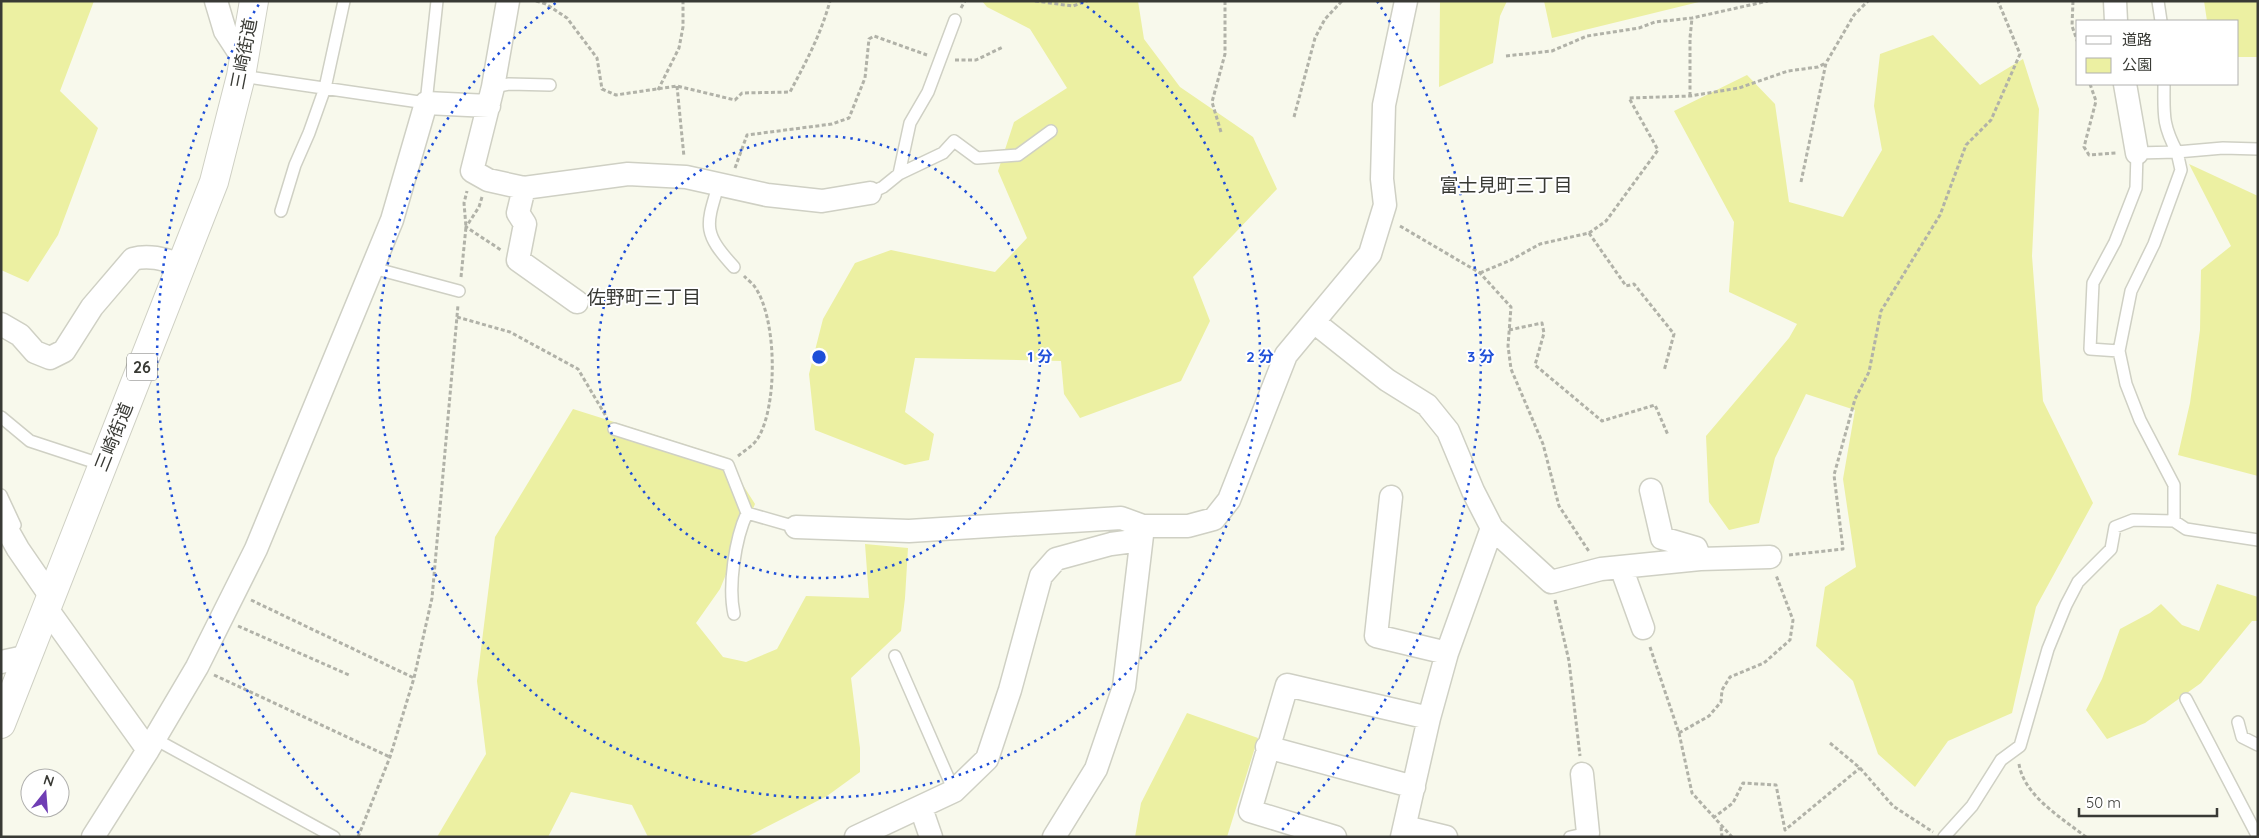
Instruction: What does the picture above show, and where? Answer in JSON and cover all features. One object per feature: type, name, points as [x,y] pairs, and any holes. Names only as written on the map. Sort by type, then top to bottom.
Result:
[{"type":"main road","name":"三崎街道","points":[[1,724],[214,182],[242,68],[254,1]]},
{"type":"street","points":[[216,1],[225,31],[242,68]]},
{"type":"street","points":[[508,1],[491,97],[472,171],[488,180],[524,188],[628,174],[686,177],[767,195],[822,201],[870,193]]},
{"type":"street","points":[[856,837],[954,791],[987,759],[1010,690],[1041,576],[1056,559],[1142,533],[1188,526],[1214,519],[1229,500],[1286,354],[1370,254],[1385,205],[1382,180],[1384,105],[1406,1]]},
{"type":"street","points":[[2115,1],[2116,20]]},
{"type":"street","points":[[2125,85],[2137,153]]},
{"type":"street","points":[[93,837],[152,744],[197,667],[256,550],[392,220],[426,103],[491,97]]},
{"type":"street","points":[[524,188],[518,213],[525,224],[518,260],[576,302]]},
{"type":"street","points":[[1,324],[20,336],[35,352],[50,358],[64,351],[92,307],[133,259],[141,257],[162,259],[182,265]]},
{"type":"street","points":[[1314,322],[1387,380],[1427,405],[1448,432],[1473,491],[1492,528],[1550,582],[1611,568],[1700,559],[1770,557]]},
{"type":"street","points":[[1651,490],[1662,538],[1696,548],[1700,559]]},
{"type":"street","points":[[1391,497],[1376,636],[1446,653]]},
{"type":"street","points":[[796,527],[910,531],[1121,518],[1142,533]]},
{"type":"street","points":[[1,519],[49,603],[152,744]]},
{"type":"street","points":[[1446,837],[1403,832],[1428,718],[1446,653],[1492,528]]},
{"type":"street","points":[[1054,837],[1096,769],[1124,687],[1142,533]]},
{"type":"street","points":[[1611,568],[1643,628]]},
{"type":"street","points":[[1,662],[29,656]]},
{"type":"street","points":[[1335,837],[1250,811],[1267,747],[1287,685],[1428,718]]},
{"type":"street","points":[[1267,747],[1414,788]]},
{"type":"street","points":[[1579,835],[1582,774]]},
{"type":"street","points":[[921,808],[931,837]]},
{"type":"lane","points":[[280,211],[295,165],[325,88],[344,1]]},
{"type":"lane","points":[[242,68],[325,88],[426,103],[437,1]]},
{"type":"lane","points":[[2158,1],[2160,20]]},
{"type":"lane","points":[[899,174],[910,123],[928,92],[955,20]]},
{"type":"lane","points":[[491,97],[509,84],[550,85]]},
{"type":"lane","points":[[2164,85],[2163,111],[2166,132],[2177,152],[2181,170],[2154,244],[2130,291],[2119,351],[2126,384],[2140,420],[2174,485],[2174,521]]},
{"type":"lane","points":[[870,193],[883,187],[899,174],[943,153],[954,140],[977,158],[1018,155],[1050,131]]},
{"type":"lane","points":[[2119,351],[2090,349],[2093,283],[2115,242],[2136,188],[2137,153],[2258,148]]},
{"type":"lane","points":[[724,184],[709,215],[708,231],[719,250],[734,267]]},
{"type":"lane","points":[[373,268],[459,291]]},
{"type":"lane","points":[[1,416],[30,441],[103,465]]},
{"type":"lane","points":[[614,429],[728,465],[747,513],[740,528],[730,598],[734,614]]},
{"type":"lane","points":[[1,495],[16,524],[14,540]]},
{"type":"lane","points":[[747,513],[796,527]]},
{"type":"lane","points":[[1942,837],[1972,806],[2001,760],[2020,746],[2048,649],[2066,605],[2078,582],[2112,549],[2115,527],[2133,520],[2174,521],[2186,529],[2258,540]]},
{"type":"lane","points":[[895,656],[954,791]]},
{"type":"lane","points":[[2186,699],[2258,837]]},
{"type":"lane","points":[[2238,722],[2242,737],[2258,745]]},
{"type":"lane","points":[[152,744],[334,837]]},
{"type":"path","points":[[536,1],[546,4],[567,18],[597,58],[602,89],[616,95],[677,86],[735,100],[742,94],[790,92],[810,54],[830,1]]},
{"type":"path","points":[[657,90],[679,48],[683,27],[683,1]]},
{"type":"path","points":[[1035,1],[1073,6],[1087,1]]},
{"type":"path","points":[[1221,132],[1212,102],[1225,54],[1225,1]]},
{"type":"path","points":[[1294,117],[1315,38],[1325,19],[1342,1]]},
{"type":"path","points":[[1506,56],[1552,52],[1587,36],[1639,28],[1654,22],[1692,18],[1768,1]]},
{"type":"path","points":[[1801,182],[1826,64],[1849,22],[1868,1]]},
{"type":"path","points":[[1679,733],[1709,716],[1721,702],[1722,690],[1730,677],[1764,663],[1790,640],[1793,620],[1770,557],[1843,549],[1834,475],[1855,399],[1870,372],[1881,311],[1940,215],[1966,145],[1991,120],[2020,54],[1998,1]]},
{"type":"path","points":[[2073,1],[2072,26],[2076,37]]},
{"type":"path","points":[[1690,96],[1692,18]]},
{"type":"path","points":[[724,184],[747,135],[832,124],[849,118],[865,78],[870,39],[874,36],[940,60],[976,60],[1003,46]]},
{"type":"path","points":[[1480,273],[1511,260],[1540,244],[1589,233],[1606,221],[1658,150],[1629,98],[1690,96],[1739,88],[1788,71],[1818,67],[1826,64]]},
{"type":"path","points":[[2090,85],[2096,101],[2084,147],[2089,154],[2137,153]]},
{"type":"path","points":[[677,86],[686,177]]},
{"type":"path","points":[[358,837],[390,757],[414,678],[432,598],[466,227],[464,203],[472,171]]},
{"type":"path","points":[[1385,205],[1400,227],[1480,273],[1511,307],[1508,346],[1511,369],[1543,444],[1559,506],[1611,568]]},
{"type":"path","points":[[466,227],[518,260]]},
{"type":"path","points":[[1589,233],[1626,286],[1634,284],[1674,334],[1664,371]]},
{"type":"path","points":[[728,465],[757,440],[767,418],[772,391],[772,357],[763,305],[755,287],[734,267]]},
{"type":"path","points":[[457,317],[510,332],[578,369],[614,429]]},
{"type":"path","points":[[1509,330],[1542,324],[1544,333],[1535,365],[1602,421],[1655,405],[1668,434]]},
{"type":"path","points":[[1550,582],[1569,661],[1582,774]]},
{"type":"path","points":[[235,592],[414,678]]},
{"type":"path","points":[[221,619],[349,675]]},
{"type":"path","points":[[1643,628],[1679,733],[1692,794],[1732,837]]},
{"type":"path","points":[[197,667],[390,757]]},
{"type":"path","points":[[1830,742],[1860,768],[1893,806],[1942,837]]},
{"type":"path","points":[[2020,746],[2020,766],[2028,785],[2044,804],[2086,837]]},
{"type":"path","points":[[1713,818],[1732,803],[1743,784],[1776,785],[1785,830],[1860,768]]},
{"type":"path","points":[[1721,826],[1722,837]]},
{"type":"green space","points":[[1,1],[94,1],[60,91],[98,128],[58,235],[28,282],[1,270]]},
{"type":"green space","points":[[982,1],[1138,1],[1144,39],[1180,87],[1253,137],[1277,189],[1193,277],[1210,321],[1181,381],[1080,418],[1064,394],[1061,361],[915,358],[905,412],[934,434],[929,460],[905,465],[815,430],[809,374],[823,319],[855,263],[891,250],[995,272],[1027,238],[998,171],[1014,122],[1067,88],[1030,29],[987,7]]},
{"type":"green space","points":[[1440,1],[1507,1],[1500,16],[1493,63],[1439,87]]},
{"type":"green space","points":[[1544,1],[1703,1],[1552,38]]},
{"type":"green space","points":[[2204,1],[2258,1],[2258,57],[2239,57],[2239,20],[2207,20]]},
{"type":"green space","points":[[1933,35],[1980,85],[2023,59],[2039,109],[2032,256],[2043,401],[2093,503],[2036,607],[2012,713],[1948,741],[1915,787],[1878,754],[1853,681],[1816,646],[1825,587],[1856,567],[1843,479],[1855,410],[1806,394],[1775,458],[1759,523],[1729,530],[1709,502],[1706,436],[1789,338],[1797,324],[1729,292],[1734,222],[1674,111],[1747,75],[1775,104],[1789,202],[1843,217],[1882,150],[1874,106],[1880,54]]},
{"type":"green space","points":[[2189,164],[2258,196],[2258,476],[2178,455],[2190,403],[2200,330],[2201,270],[2231,246]]},
{"type":"green space","points":[[573,409],[725,457],[755,504],[720,589],[696,623],[723,657],[746,662],[777,649],[806,596],[869,598],[865,544],[908,548],[901,631],[851,678],[860,748],[860,772],[827,796],[747,837],[648,837],[632,805],[571,792],[548,837],[437,837],[486,754],[477,681],[495,537]]},
{"type":"green space","points":[[2217,584],[2258,597],[2258,621],[2252,621],[2201,683],[2145,723],[2107,739],[2086,710],[2102,679],[2120,629],[2150,613],[2161,604],[2182,625],[2199,631]]},
{"type":"green space","points":[[1187,713],[1258,738],[1227,837],[1135,837],[1141,803]]},
{"type":"district","name":"富士見町三丁目","points":[[1506,185]]},
{"type":"district","name":"佐野町三丁目","points":[[644,297]]}]
